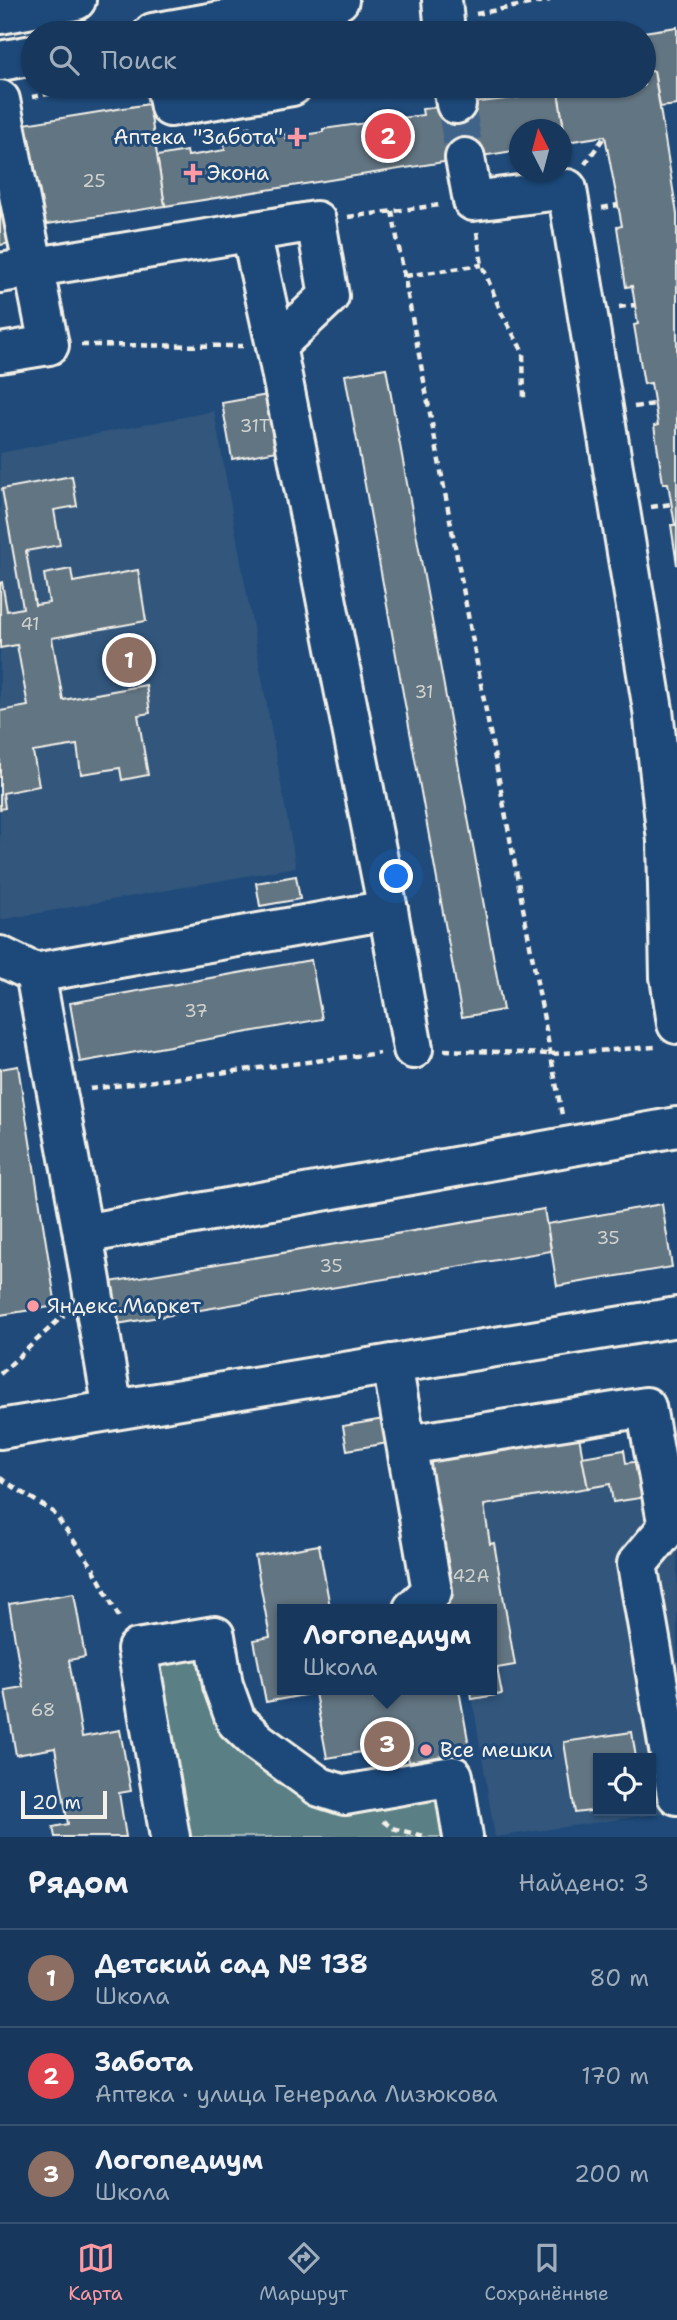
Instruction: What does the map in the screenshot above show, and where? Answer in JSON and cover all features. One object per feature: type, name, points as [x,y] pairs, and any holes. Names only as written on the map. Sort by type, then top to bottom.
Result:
[{"type":"street","points":[[0,14],[76,0]]},
{"type":"street","points":[[222,21],[339,0]]},
{"type":"street","points":[[442,0],[444,21]]},
{"type":"street","points":[[0,61],[21,57]]},
{"type":"street","points":[[168,98],[170,107],[222,98]]},
{"type":"street","points":[[0,101],[16,270],[49,345],[0,353]]},
{"type":"street","points":[[465,158],[473,201],[566,189],[653,710],[672,840],[671,1035]]},
{"type":"street","points":[[16,270],[316,221],[329,296],[276,346]]},
{"type":"street","points":[[251,232],[388,910],[413,1049]]},
{"type":"street","points":[[0,956],[35,973],[388,910]]},
{"type":"street","points":[[35,973],[113,1410]]},
{"type":"street","points":[[83,1234],[677,1127]]},
{"type":"street","points":[[0,1429],[677,1317]]},
{"type":"street","points":[[392,1364],[432,1591],[418,1604]]},
{"type":"street","points":[[407,1445],[646,1407],[667,1527],[637,1564],[677,1795]]},
{"type":"street","points":[[170,1837],[137,1649],[215,1636],[223,1685],[236,1721],[258,1742],[320,1787],[345,1795],[453,1776],[463,1837]]},
{"type":"path","points":[[0,101],[21,98]]},
{"type":"path","points":[[316,221],[473,201],[482,265],[501,312],[523,352],[524,399]]},
{"type":"path","points":[[393,211],[569,1146]]},
{"type":"path","points":[[405,276],[482,265]]},
{"type":"path","points":[[49,345],[276,346]]},
{"type":"path","points":[[57,1093],[413,1049],[550,1054],[671,1035]]},
{"type":"path","points":[[0,1374],[93,1290]]},
{"type":"path","points":[[0,1478],[53,1512],[92,1566],[137,1649]]},
{"type":"shaded area","points":[[214,411],[296,867],[0,920],[0,453]]},
{"type":"shaded area","points":[[624,1450],[627,1463],[671,1456],[677,1487],[677,1811],[656,1814],[656,1753],[593,1753],[593,1816],[642,1816],[495,1837],[472,1695],[497,1695],[497,1604],[446,1604],[431,1515],[582,1457]]},
{"type":"green space","points":[[199,1651],[320,1795],[444,1788],[452,1837],[181,1837],[155,1664]]},
{"type":"building","points":[[677,27],[677,105],[660,107],[656,83],[656,30]]},
{"type":"building","points":[[656,83],[677,214],[677,565],[671,525],[675,525],[668,483],[663,483],[654,426],[658,425],[651,383],[644,384],[634,325],[638,324],[632,286],[626,287],[617,227],[622,226],[605,136],[572,141],[572,119],[562,119],[559,98],[656,98]]},
{"type":"building","points":[[514,98],[559,98],[562,119],[509,119],[509,152],[165,206],[157,156],[187,151],[188,156],[225,150],[224,144],[286,134],[286,138],[323,132],[323,129],[423,115],[422,109]]},
{"type":"building","points":[[149,104],[165,206],[34,226],[18,125]]},
{"type":"building","points":[[0,188],[11,243],[0,245]]},
{"type":"building","points":[[386,368],[503,1010],[462,1017],[345,375]]},
{"type":"building","points":[[279,393],[289,449],[232,459],[222,403]]},
{"type":"building","points":[[72,476],[77,506],[54,510],[60,545],[26,551],[35,605],[49,603],[44,574],[71,569],[73,582],[138,570],[146,621],[52,638],[63,700],[146,685],[150,713],[138,715],[148,775],[122,780],[120,768],[81,774],[77,745],[33,752],[39,786],[3,793],[5,808],[0,809],[0,711],[28,706],[17,645],[0,648],[0,583],[2,582],[7,611],[23,608],[2,489]]},
{"type":"building","points":[[296,876],[300,899],[260,906],[256,883]]},
{"type":"building","points":[[311,960],[322,1019],[80,1062],[70,1003]]},
{"type":"building","points":[[18,1066],[56,1306],[0,1315],[0,1069]]},
{"type":"building","points":[[662,1204],[672,1267],[557,1286],[547,1224]]},
{"type":"building","points":[[544,1209],[551,1251],[117,1324],[110,1282]]},
{"type":"building","points":[[384,1419],[388,1443],[347,1450],[343,1426]]},
{"type":"building","points":[[579,1436],[588,1488],[484,1505],[490,1544],[494,1543],[515,1665],[497,1668],[497,1604],[446,1604],[431,1515],[418,1463]]},
{"type":"building","points":[[624,1450],[626,1463],[641,1461],[647,1497],[613,1502],[610,1484],[588,1488],[582,1457]]},
{"type":"building","points":[[319,1545],[329,1604],[277,1604],[277,1695],[304,1695],[266,1702],[254,1640],[270,1637],[255,1556]]},
{"type":"building","points":[[74,1593],[85,1657],[69,1660],[82,1737],[120,1730],[131,1791],[119,1793],[126,1837],[55,1837],[53,1827],[68,1824],[55,1748],[16,1755],[5,1690],[23,1687],[9,1604]]},
{"type":"building","points":[[497,1668],[502,1694],[497,1695]]},
{"type":"building","points":[[315,1695],[373,1695],[373,1698],[391,1695],[460,1695],[470,1751],[409,1762],[406,1744],[327,1758]]},
{"type":"building","points":[[472,1695],[496,1695],[472,1699]]},
{"type":"building","points":[[632,1732],[635,1753],[593,1753],[593,1811],[575,1813],[564,1742]]},
{"type":"building","points":[[657,1768],[662,1800],[656,1801]]},
{"type":"tunnel","points":[[456,104],[465,158]]},
{"type":"place","name":"Забота","points":[[388,136]]},
{"type":"place","name":"Аптека \"Забота\"","points":[[297,137]]},
{"type":"place","name":"Экона","points":[[193,173]]},
{"type":"place","name":"Детский сад № 138","points":[[129,660]]},
{"type":"place","name":"Яндекс.Маркет","points":[[33,1306]]},
{"type":"place","name":"Логопедиум","points":[[387,1744]]},
{"type":"place","name":"Все мешки","points":[[426,1750]]}]
